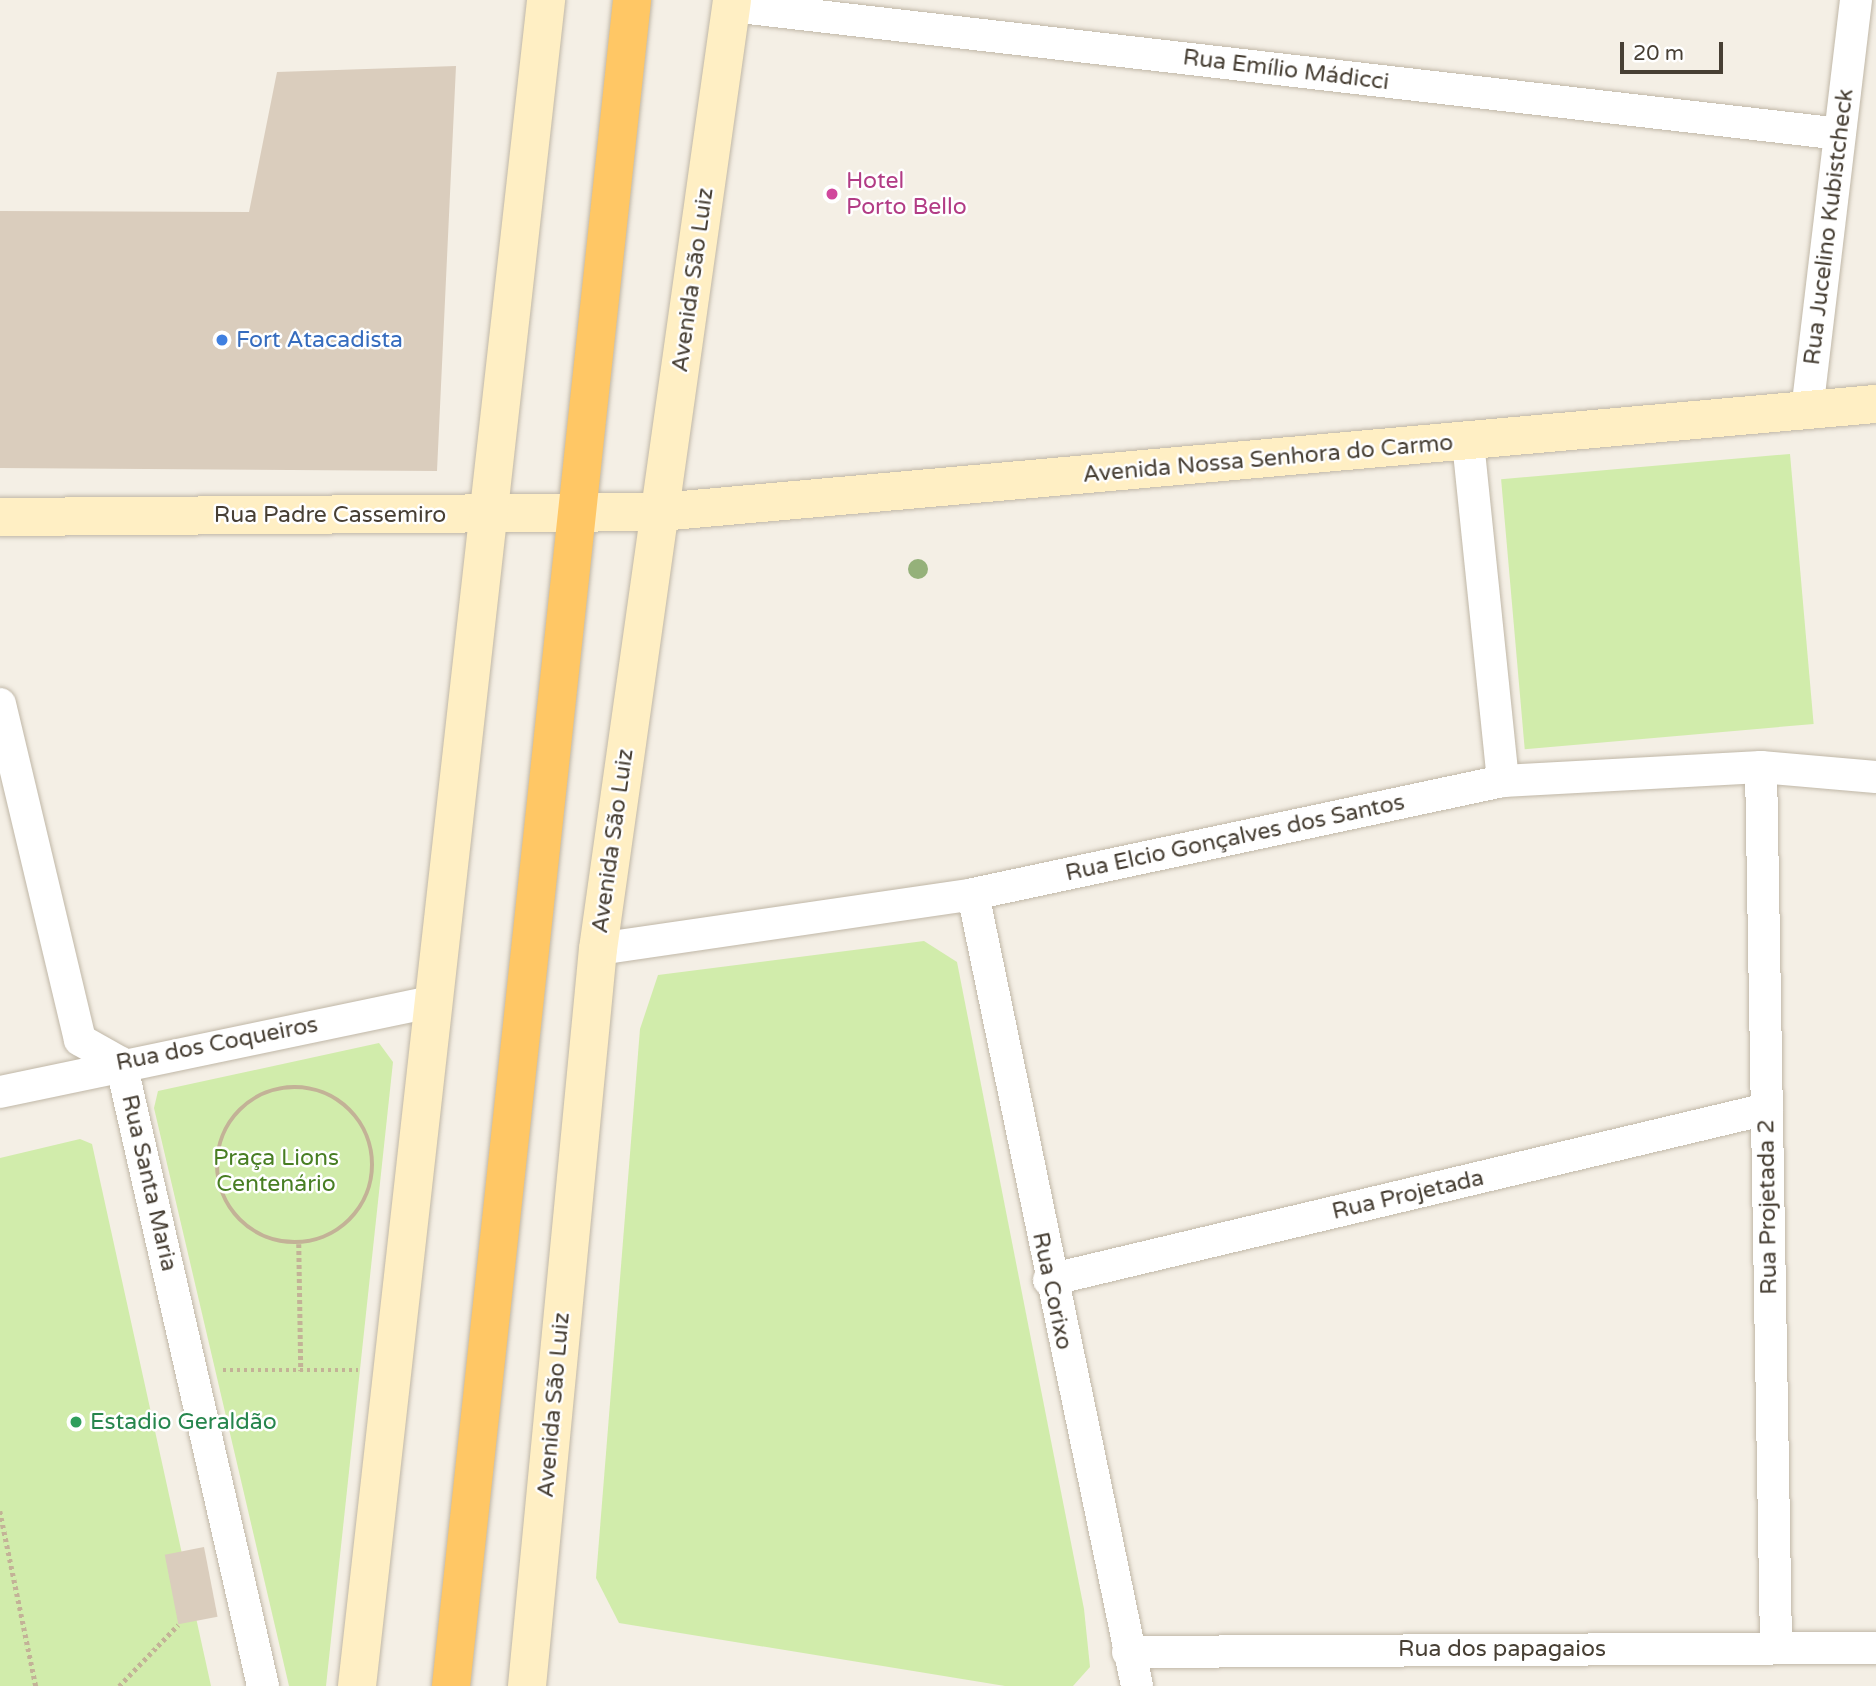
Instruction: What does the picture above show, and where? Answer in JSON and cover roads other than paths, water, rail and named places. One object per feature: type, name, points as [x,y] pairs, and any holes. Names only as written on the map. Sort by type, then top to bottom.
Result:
[{"type":"highway","points":[[452,1686],[632,0]]},
{"type":"street","name":"Rua Jucelino Kubistcheck","points":[[1807,411],[1856,0]]},
{"type":"street","name":"Rua Emílio Mádicci","points":[[732,3],[1840,134]]},
{"type":"street","name":"Avenida São Luiz","points":[[527,1686],[598,949],[732,3]]},
{"type":"street","points":[[357,1686],[487,514],[555,6]]},
{"type":"street","name":"Avenida Nossa Senhora do Carmo","points":[[660,512],[1876,404]]},
{"type":"street","points":[[1468,442],[1503,781]]},
{"type":"street","name":"Rua Padre Cassemiro","points":[[0,517],[660,512]]},
{"type":"street","name":"Rua Santa Maria","points":[[0,704],[79,1040],[121,1063],[263,1686]]},
{"type":"street","name":"Rua Elcio Gonçalves dos Santos","points":[[598,949],[973,894],[1503,781],[1762,767],[1876,776]]},
{"type":"street","name":"Rua Projetada 2","points":[[1762,767],[1776,1647]]},
{"type":"street","name":"Rua Corixo","points":[[973,894],[1049,1280],[1137,1686]]},
{"type":"street","name":"Rua dos Coqueiros","points":[[0,1092],[121,1063],[434,1001]]},
{"type":"street","name":"Rua Projetada","points":[[1049,1280],[1767,1109]]},
{"type":"street","name":"Rua dos papagaios","points":[[1128,1652],[1876,1648]]},
{"type":"place","name":"Hotel Porto Bello","points":[[832,194]]},
{"type":"place","name":"Fort Atacadista","points":[[222,340]]},
{"type":"place","name":"Estadio Geraldão","points":[[76,1422]]},
{"type":"park label","name":"Praça Lions Centenário","points":[[276,1171]]}]
